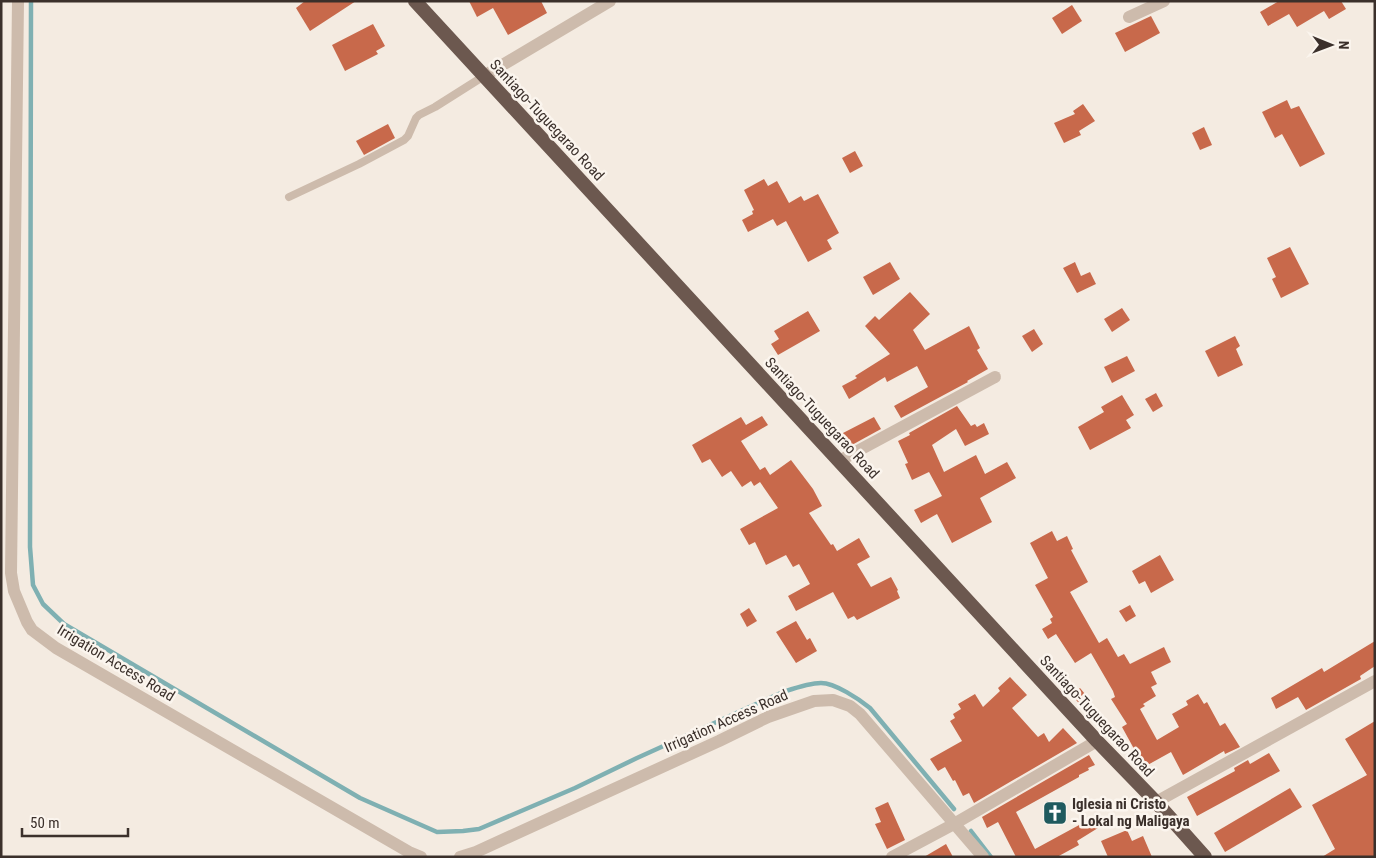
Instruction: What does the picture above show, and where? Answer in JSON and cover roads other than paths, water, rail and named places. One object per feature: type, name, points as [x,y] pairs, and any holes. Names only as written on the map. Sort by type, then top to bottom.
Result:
[{"type":"highway","name":"Santiago-Tuguegarao Road","points":[[415,1],[1205,857]]},
{"type":"street","name":"Irrigation Access Road","points":[[18,1],[11,573],[14,591],[27,622],[32,630],[56,648],[421,857]]},
{"type":"street","points":[[484,76],[610,1]]},
{"type":"street","points":[[1129,17],[1164,1]]},
{"type":"street","points":[[839,461],[995,377]]},
{"type":"street","points":[[1156,802],[1375,681]]},
{"type":"street","name":"Irrigation Access Road","points":[[460,857],[476,852],[768,717],[814,701],[833,700],[850,706],[860,714],[983,857]]},
{"type":"street","points":[[892,857],[954,824],[1096,740]]},
{"type":"lane","points":[[288,197],[359,164],[404,140],[419,115],[484,76]]},
{"type":"waterway","points":[[31,1],[30,547],[33,585],[43,604],[64,624],[360,798],[437,832],[479,829],[575,788],[783,692],[821,683],[840,689],[870,708],[954,809]]},
{"type":"waterway","points":[[971,831],[991,857]]},
{"type":"place","name":"Iglesia ni Cristo - Lokal ng Maligaya","points":[[1055,813]]}]
